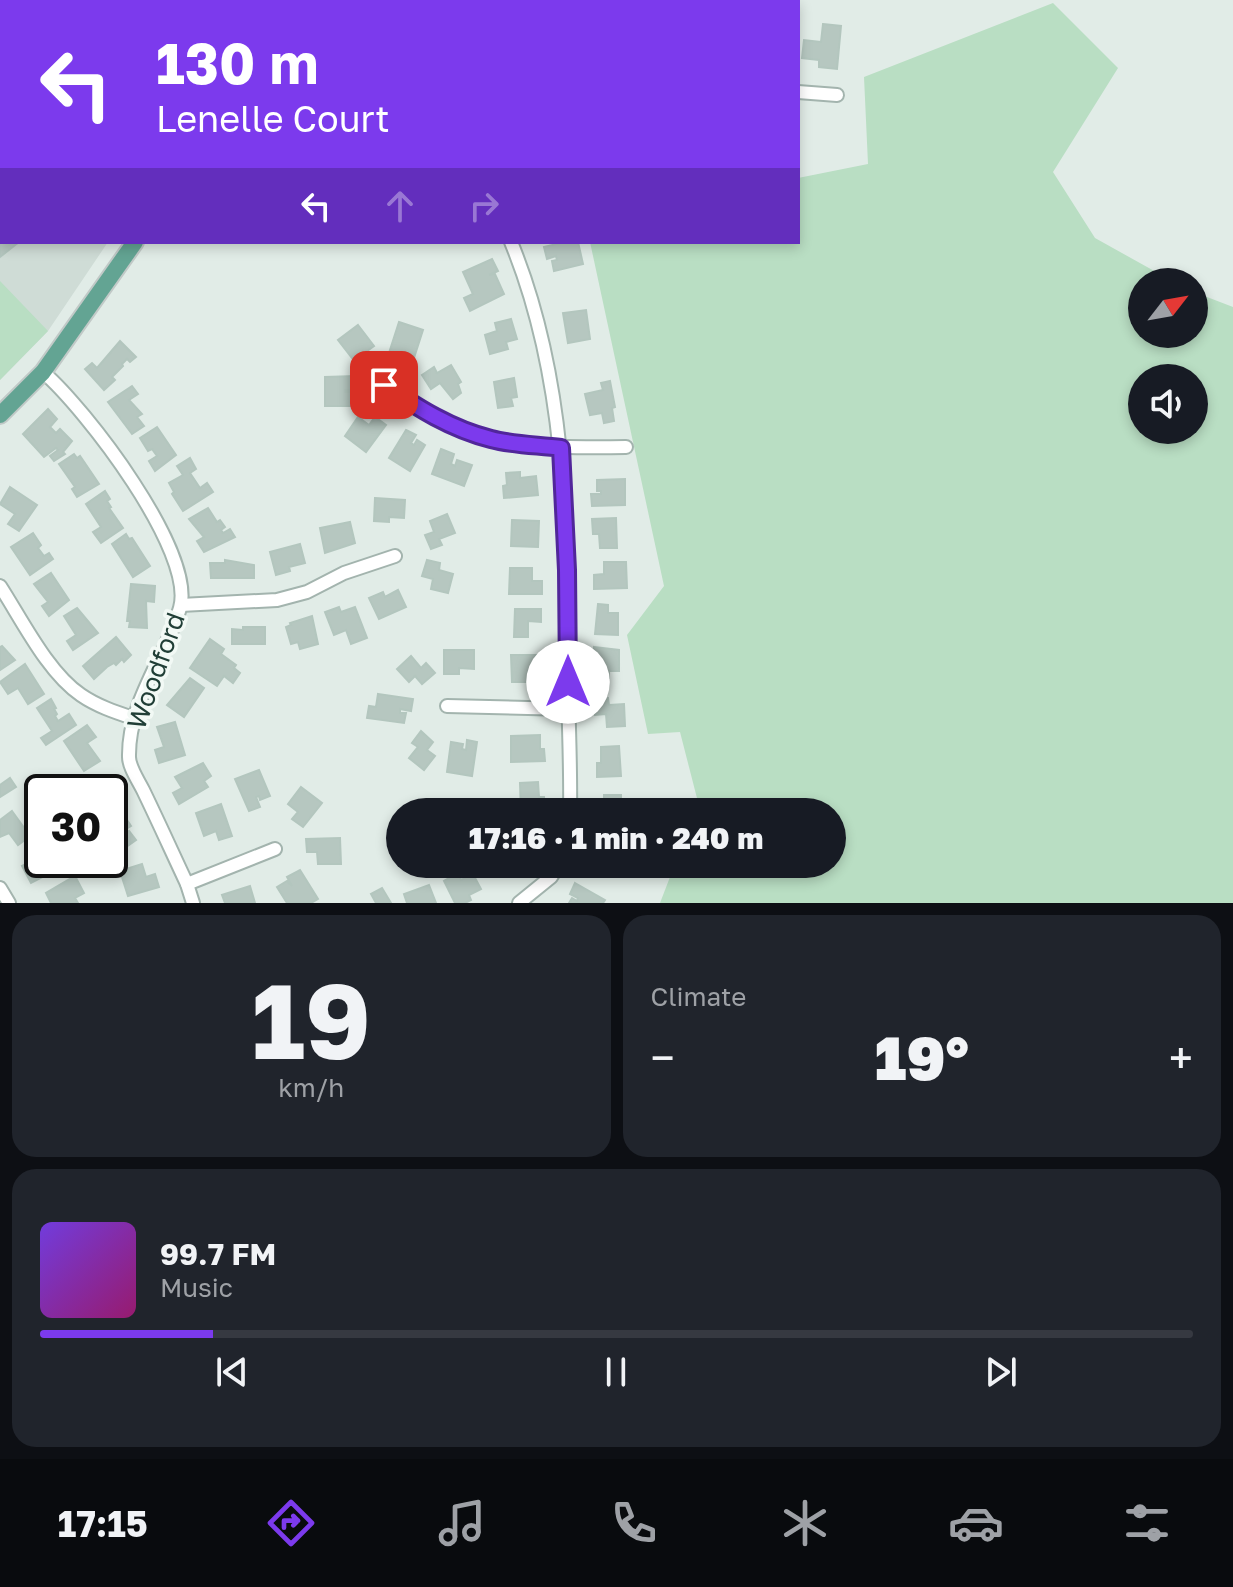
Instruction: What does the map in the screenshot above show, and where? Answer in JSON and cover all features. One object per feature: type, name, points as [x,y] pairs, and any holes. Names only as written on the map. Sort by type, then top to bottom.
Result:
[{"type":"main road","points":[[0,415],[43,372],[134,244]]},
{"type":"street","points":[[800,92],[837,95]]},
{"type":"street","points":[[512,244],[546,358],[561,448],[567,570],[570,798]]},
{"type":"street","name":"Woodford","points":[[43,372],[78,407],[152,512],[177,563],[181,605],[133,718],[128,760],[187,884],[193,903]]},
{"type":"street","points":[[384,385],[430,415],[494,440],[561,448],[626,447]]},
{"type":"street","points":[[181,605],[277,600],[307,592],[344,573],[395,556]]},
{"type":"street","points":[[0,586],[70,686],[83,697],[133,718]]},
{"type":"street","points":[[447,706],[568,709]]},
{"type":"street","points":[[187,884],[275,849]]},
{"type":"street","points":[[525,901],[550,878]]},
{"type":"street","points":[[0,888],[9,903]]},
{"type":"shaded area","points":[[0,244],[107,244],[48,331],[0,380]]},
{"type":"green space","points":[[1053,3],[1118,68],[1053,172],[1095,238],[1149,268],[1128,268],[1128,348],[1208,348],[1208,297],[1233,307],[1233,903],[660,903],[670,878],[846,878],[846,798],[697,798],[680,732],[648,734],[627,635],[664,586],[590,244],[800,244],[800,178],[868,164],[864,77]]},
{"type":"green space","points":[[0,281],[48,331],[0,380]]},
{"type":"building","points":[[823,24],[841,26],[837,69],[819,67],[819,60],[802,58],[804,40],[821,42]]},
{"type":"building","points":[[0,244],[16,244],[0,257]]},
{"type":"building","points":[[578,244],[583,264],[554,271],[552,261],[557,260],[556,256],[547,259],[544,247]]},
{"type":"building","points":[[492,259],[498,271],[489,275],[495,274],[504,294],[470,311],[464,298],[473,294],[463,272]]},
{"type":"building","points":[[586,310],[590,339],[568,343],[563,313]]},
{"type":"building","points":[[511,319],[517,339],[506,342],[508,349],[490,354],[485,335],[497,331],[495,323]]},
{"type":"building","points":[[399,322],[423,330],[413,361],[389,353]]},
{"type":"building","points":[[358,325],[374,346],[363,354],[368,360],[359,367],[338,340]]},
{"type":"building","points":[[120,341],[136,357],[122,364],[112,377],[115,380],[104,390],[85,369],[92,363],[97,368]]},
{"type":"building","points":[[451,365],[461,382],[458,384],[461,393],[453,399],[440,383],[431,389],[422,375],[434,367],[437,373]]},
{"type":"building","points":[[355,376],[355,390],[345,392],[355,392],[355,406],[325,406],[325,377]]},
{"type":"building","points":[[514,378],[517,397],[511,398],[513,406],[498,408],[494,382]]},
{"type":"building","points":[[610,381],[614,421],[604,423],[602,413],[590,415],[585,394],[603,390],[601,383]]},
{"type":"building","points":[[132,386],[138,394],[129,400],[142,414],[137,417],[144,426],[132,434],[108,402]]},
{"type":"building","points":[[48,409],[57,419],[50,427],[56,433],[60,429],[72,441],[63,452],[65,454],[54,461],[50,456],[58,450],[56,448],[44,457],[23,434]]},
{"type":"building","points":[[358,417],[369,425],[375,417],[386,425],[366,452],[345,436]]},
{"type":"building","points":[[157,427],[176,455],[155,471],[149,461],[157,456],[152,449],[148,451],[140,438]]},
{"type":"building","points":[[406,430],[416,435],[411,443],[414,445],[417,440],[425,445],[410,471],[389,458]]},
{"type":"building","points":[[441,449],[454,454],[451,464],[455,466],[457,460],[472,465],[464,486],[432,474]]},
{"type":"building","points":[[74,454],[77,458],[80,456],[99,484],[77,497],[72,489],[75,487],[59,464]]},
{"type":"building","points":[[190,458],[196,469],[190,473],[200,488],[207,483],[213,492],[183,511],[169,483],[183,475],[177,466]]},
{"type":"building","points":[[520,472],[520,478],[536,476],[538,495],[504,498],[506,473]]},
{"type":"building","points":[[625,479],[625,505],[592,506],[591,494],[601,494],[597,491],[597,480]]},
{"type":"building","points":[[10,487],[37,505],[19,531],[8,524],[15,514],[0,504]]},
{"type":"building","points":[[105,491],[110,499],[107,501],[109,508],[123,528],[101,543],[93,532],[101,527],[86,504]]},
{"type":"building","points":[[375,498],[405,500],[404,518],[389,517],[389,522],[374,521]]},
{"type":"building","points":[[208,508],[217,522],[220,520],[225,527],[221,530],[223,533],[230,529],[235,537],[204,552],[197,541],[204,537],[189,519]]},
{"type":"building","points":[[447,514],[455,533],[439,539],[442,545],[431,549],[425,535],[434,532],[430,521]]},
{"type":"building","points":[[616,518],[617,548],[600,548],[599,534],[593,534],[592,519]]},
{"type":"building","points":[[512,520],[539,521],[538,547],[511,546]]},
{"type":"building","points":[[350,522],[355,543],[325,553],[320,528]]},
{"type":"building","points":[[33,533],[44,556],[49,553],[53,559],[30,575],[11,547]]},
{"type":"building","points":[[126,534],[150,566],[133,577],[112,544]]},
{"type":"building","points":[[300,544],[305,563],[289,567],[290,571],[276,575],[270,552]]},
{"type":"building","points":[[225,560],[254,565],[254,578],[211,578],[210,563],[225,563]]},
{"type":"building","points":[[427,560],[440,563],[439,570],[453,574],[448,593],[431,589],[433,579],[422,576]]},
{"type":"building","points":[[604,562],[626,562],[627,588],[594,589],[594,575],[604,574]]},
{"type":"building","points":[[510,568],[532,568],[532,581],[542,581],[542,594],[509,594]]},
{"type":"building","points":[[51,573],[69,600],[49,616],[42,606],[48,602],[34,584]]},
{"type":"building","points":[[131,584],[155,586],[154,602],[146,601],[147,628],[129,627]]},
{"type":"building","points":[[398,590],[406,607],[379,619],[369,598],[383,592],[385,597]]},
{"type":"building","points":[[598,604],[608,605],[608,613],[618,613],[618,635],[595,634]]},
{"type":"building","points":[[339,607],[341,612],[355,607],[367,638],[351,644],[346,630],[334,635],[325,612]]},
{"type":"building","points":[[77,608],[98,633],[73,650],[67,641],[76,635],[64,616]]},
{"type":"building","points":[[515,609],[541,609],[541,622],[528,621],[528,637],[514,637]]},
{"type":"building","points":[[312,616],[318,644],[300,649],[298,642],[291,644],[286,627]]},
{"type":"building","points":[[243,627],[265,627],[265,644],[232,644],[232,629],[243,630]]},
{"type":"building","points":[[116,637],[131,655],[124,662],[122,659],[116,665],[107,667],[94,679],[83,666]]},
{"type":"building","points":[[210,639],[224,649],[221,654],[236,665],[234,668],[240,673],[233,683],[224,676],[217,686],[190,668]]},
{"type":"building","points":[[0,647],[15,660],[0,670]]},
{"type":"building","points":[[594,647],[619,650],[619,671],[609,671],[609,678],[600,678],[597,661],[594,661]]},
{"type":"building","points":[[444,650],[474,650],[474,669],[459,668],[459,674],[444,674]]},
{"type":"building","points":[[511,655],[544,655],[545,668],[534,668],[534,682],[512,682]]},
{"type":"building","points":[[411,656],[421,668],[426,663],[435,673],[422,684],[415,676],[409,682],[397,669]]},
{"type":"building","points":[[25,664],[44,694],[28,704],[18,688],[8,694],[0,682]]},
{"type":"building","points":[[190,678],[204,688],[184,717],[167,705]]},
{"type":"building","points":[[378,694],[413,699],[411,711],[400,709],[400,713],[406,713],[404,723],[367,718],[369,706],[376,707]]},
{"type":"building","points":[[608,698],[609,705],[624,704],[625,726],[607,727],[606,714],[595,715],[594,699]]},
{"type":"building","points":[[51,699],[58,721],[69,714],[76,725],[46,745],[41,738],[52,731],[37,708]]},
{"type":"building","points":[[175,722],[185,755],[159,763],[155,750],[164,747],[157,727]]},
{"type":"building","points":[[87,725],[96,737],[87,743],[100,761],[84,771],[64,741]]},
{"type":"building","points":[[421,731],[433,742],[427,750],[435,756],[424,770],[409,758],[418,747],[412,743]]},
{"type":"building","points":[[540,735],[540,749],[544,749],[545,761],[511,762],[511,736]]},
{"type":"building","points":[[467,740],[477,742],[472,776],[447,772],[451,742],[463,744],[462,749],[466,750]]},
{"type":"building","points":[[619,746],[621,776],[597,777],[601,747]]},
{"type":"building","points":[[203,763],[211,776],[204,781],[208,787],[179,804],[173,793],[182,788],[175,777]]},
{"type":"building","points":[[259,770],[270,796],[260,800],[259,796],[256,797],[260,807],[249,811],[235,779]]},
{"type":"building","points":[[10,778],[16,787],[0,797],[0,785]]},
{"type":"building","points":[[538,782],[539,797],[544,798],[521,798],[520,783]]},
{"type":"building","points":[[301,787],[322,803],[303,827],[292,819],[298,812],[288,804]]},
{"type":"building","points":[[604,795],[621,795],[621,798],[604,798]]},
{"type":"building","points":[[221,804],[232,836],[219,840],[216,831],[204,836],[196,813]]},
{"type":"building","points":[[12,811],[24,828],[24,840],[18,845],[9,833],[0,837],[0,820]]},
{"type":"building","points":[[129,831],[136,840],[128,846],[128,832]]},
{"type":"building","points":[[340,838],[341,864],[318,864],[317,852],[307,852],[306,839]]},
{"type":"building","points":[[142,864],[146,877],[155,874],[159,887],[128,896],[122,878],[128,878],[128,868]]},
{"type":"building","points":[[300,870],[318,899],[311,903],[287,903],[277,887],[287,881],[292,886],[287,877]]},
{"type":"building","points":[[76,878],[84,893],[75,898],[78,903],[51,903],[46,893]]},
{"type":"building","points":[[449,878],[475,878],[481,889],[469,895],[471,900],[455,903],[444,881]]},
{"type":"building","points":[[575,883],[605,900],[603,903],[569,903],[572,898],[577,901],[578,898],[570,894]]},
{"type":"building","points":[[429,885],[436,903],[407,903],[404,894]]},
{"type":"building","points":[[250,886],[255,903],[225,903],[222,895]]},
{"type":"building","points":[[382,888],[391,903],[376,903],[371,894]]},
{"type":"route","points":[[384,385],[442,422],[467,431],[494,440],[561,448],[568,682]]}]
